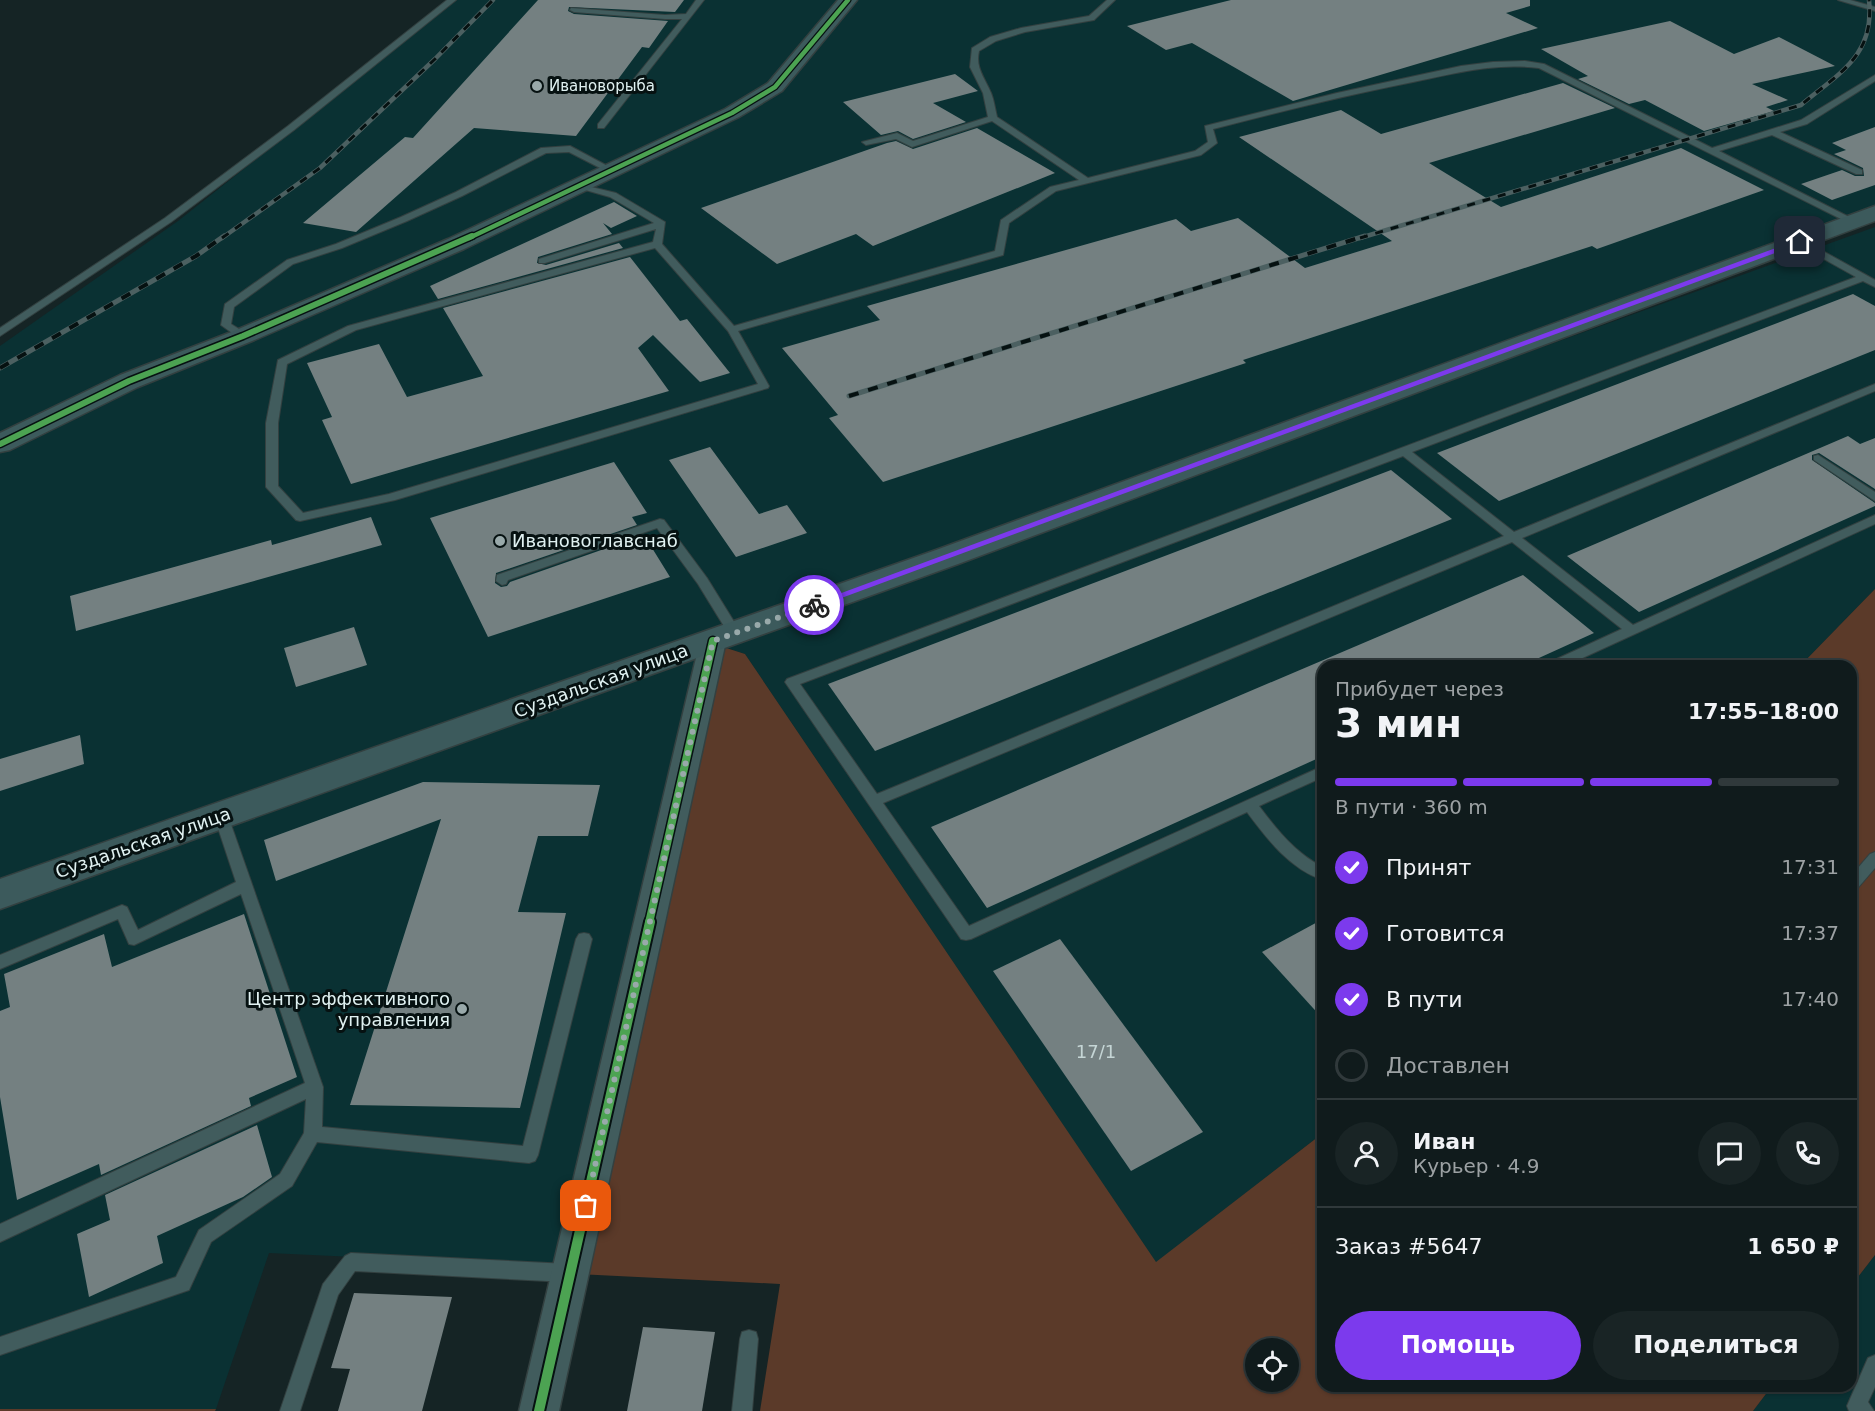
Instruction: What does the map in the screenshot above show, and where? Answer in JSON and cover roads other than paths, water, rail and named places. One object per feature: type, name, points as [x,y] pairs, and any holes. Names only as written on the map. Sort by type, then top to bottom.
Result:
[{"type":"main road","points":[[0,444],[129,381],[243,336],[456,244],[732,113],[775,87],[848,0]]},
{"type":"main road","name":"Суздальская улица","points":[[0,894],[724,637],[1864,217]]},
{"type":"street","points":[[539,1411],[724,637]]},
{"type":"lane","points":[[0,333],[168,220],[452,0]]},
{"type":"lane","points":[[601,126],[700,0]]},
{"type":"lane","points":[[1087,181],[993,118],[986,91],[972,62],[975,50],[993,39],[1024,30],[1091,18],[1111,0]]},
{"type":"lane","points":[[1842,0],[1875,9]]},
{"type":"lane","points":[[574,10],[665,17],[688,16]]},
{"type":"lane","points":[[732,330],[1000,252],[1004,222],[1053,189],[1198,153],[1214,143],[1208,128],[1340,94],[1508,62],[1541,66],[1712,151],[1864,217]]},
{"type":"lane","points":[[1712,151],[1804,122],[1875,77]]},
{"type":"lane","points":[[866,142],[897,136],[912,144],[993,118]]},
{"type":"lane","points":[[1773,132],[1859,172]]},
{"type":"lane","points":[[243,336],[226,325],[229,306],[290,262],[339,246],[404,219],[459,194],[544,150],[570,149],[611,170]]},
{"type":"lane","points":[[578,185],[613,195],[662,224]]},
{"type":"lane","points":[[657,244],[662,224]]},
{"type":"lane","points":[[542,261],[662,224]]},
{"type":"lane","points":[[1800,242],[1869,281]]},
{"type":"lane","points":[[657,244],[732,330],[764,386],[391,497],[300,517],[272,487],[272,423],[282,362],[352,328],[657,244]]},
{"type":"lane","points":[[1317,774],[966,934],[792,682],[1404,451],[1869,281]]},
{"type":"lane","points":[[874,801],[1875,387]]},
{"type":"lane","points":[[1404,451],[1631,630]]},
{"type":"lane","points":[[1818,458],[1875,497]]},
{"type":"lane","points":[[1566,660],[1875,519]]},
{"type":"lane","points":[[502,581],[501,578],[660,523],[703,581],[724,637]]},
{"type":"lane","points":[[1250,805],[1274,839],[1317,871]]},
{"type":"lane","points":[[0,1346],[182,1284],[205,1236],[286,1180],[313,1134],[315,1087],[221,816]]},
{"type":"lane","points":[[1857,879],[1875,858]]},
{"type":"lane","points":[[0,962],[122,911],[134,939],[245,885]]},
{"type":"lane","points":[[313,1134],[529,1155],[584,939]]},
{"type":"lane","points":[[0,1233],[315,1087]]},
{"type":"lane","points":[[290,1411],[330,1290],[351,1263],[570,1274]]},
{"type":"lane","points":[[742,1411],[749,1339]]},
{"type":"lane","points":[[1863,1411],[1857,1406],[1875,1365]]},
{"type":"railway","points":[[222,238],[320,168],[435,59],[493,0]]},
{"type":"railway","points":[[1360,238],[1801,105],[1852,62],[1866,36],[1869,0]]},
{"type":"railway","points":[[0,368],[196,256],[224,236]]},
{"type":"railway","points":[[849,396],[1365,236]]},
{"type":"place","name":"Ивановорыба","points":[[537,86]]},
{"type":"place","name":"Ивановоглавснаб","points":[[500,541]]},
{"type":"place","name":"Центр эффективного управления","points":[[462,1009]]}]
